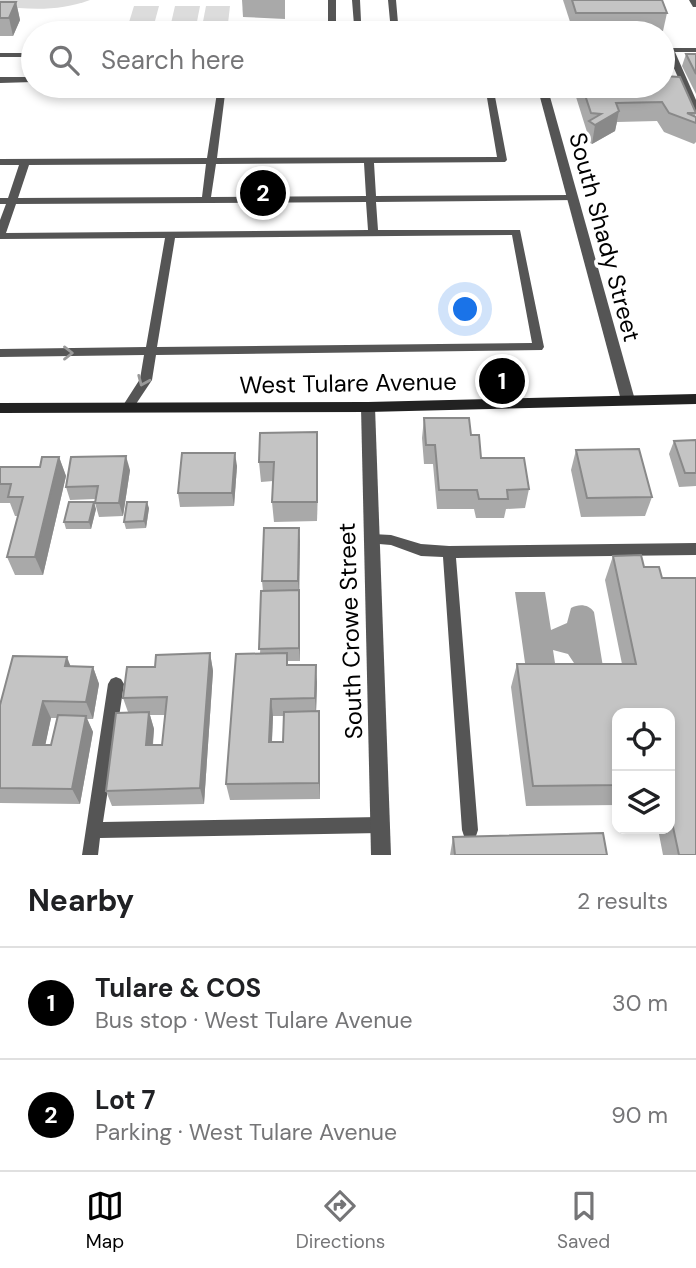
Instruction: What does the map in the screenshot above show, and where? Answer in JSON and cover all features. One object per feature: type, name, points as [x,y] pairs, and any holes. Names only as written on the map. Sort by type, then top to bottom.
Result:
[{"type":"street","name":"South Shady Street","points":[[545,98],[628,400]]},
{"type":"street","name":"West Tulare Avenue","points":[[0,408],[368,407],[696,399]]},
{"type":"street","name":"South Crowe Street","points":[[368,407],[381,855]]},
{"type":"lane","points":[[332,0],[332,21]]},
{"type":"lane","points":[[356,0],[357,21]]},
{"type":"lane","points":[[392,0],[394,21]]},
{"type":"lane","points":[[693,0],[696,5]]},
{"type":"lane","points":[[675,50],[696,50]]},
{"type":"lane","points":[[0,55],[21,55]]},
{"type":"lane","points":[[675,68],[696,110]]},
{"type":"lane","points":[[0,80],[21,80]]},
{"type":"lane","points":[[206,200],[220,98]]},
{"type":"lane","points":[[0,162],[502,160],[491,98]]},
{"type":"lane","points":[[369,160],[373,233]]},
{"type":"lane","points":[[0,353],[538,347],[516,232],[0,235],[25,162]]},
{"type":"lane","points":[[0,201],[573,198]]},
{"type":"lane","points":[[128,407],[146,380],[171,234]]},
{"type":"lane","points":[[372,539],[391,540],[421,550],[449,551],[696,549]]},
{"type":"lane","points":[[449,551],[470,830]]},
{"type":"lane","points":[[90,855],[116,684]]},
{"type":"lane","points":[[93,830],[380,825]]},
{"type":"shaded area","points":[[0,0],[90,0],[57,8],[34,9],[0,6]]},
{"type":"shaded area","points":[[134,6],[159,6],[155,21],[129,21]]},
{"type":"shaded area","points":[[175,6],[200,6],[197,21],[172,21]]},
{"type":"shaded area","points":[[206,6],[230,6],[228,21],[203,21]]},
{"type":"shaded area","points":[[515,592],[545,592],[551,630],[567,623],[571,608],[583,606],[592,609],[604,673],[580,672],[568,654],[553,650],[557,676],[527,677]]},
{"type":"building","points":[[572,0],[662,0],[667,13],[576,13]]},
{"type":"building","points":[[0,2],[16,2],[9,18],[0,18]]},
{"type":"building","points":[[686,54],[696,54],[696,74]]},
{"type":"building","points":[[675,77],[680,77],[696,113],[687,113],[696,117],[696,123],[669,113],[662,102],[616,103],[619,111],[595,125],[589,121],[601,114],[591,113],[586,98],[675,98]]},
{"type":"building","points":[[424,418],[469,418],[471,435],[479,435],[481,458],[524,458],[529,489],[507,490],[508,499],[479,499],[477,490],[439,490],[435,445],[426,445]]},
{"type":"building","points":[[317,432],[317,502],[272,502],[274,462],[259,462],[260,433]]},
{"type":"building","points":[[696,440],[696,473],[685,473],[674,441]]},
{"type":"building","points":[[639,449],[652,497],[587,498],[576,450]]},
{"type":"building","points":[[182,453],[235,453],[232,493],[178,493]]},
{"type":"building","points":[[126,456],[119,503],[95,503],[98,486],[66,487],[71,457]]},
{"type":"building","points":[[42,457],[59,457],[35,557],[7,557],[23,497],[8,497],[11,484],[0,484],[0,467],[40,467]]},
{"type":"building","points":[[69,502],[94,502],[89,522],[64,522]]},
{"type":"building","points":[[127,502],[147,502],[144,521],[124,522]]},
{"type":"building","points":[[264,528],[299,528],[298,581],[262,581]]},
{"type":"building","points":[[641,555],[644,567],[659,567],[662,578],[696,578],[696,855],[679,855],[674,834],[675,708],[612,708],[612,785],[533,786],[517,664],[636,664],[613,556]]},
{"type":"building","points":[[299,590],[299,648],[259,649],[261,591]]},
{"type":"building","points":[[210,653],[200,788],[106,791],[116,713],[149,712],[146,745],[162,745],[167,697],[123,698],[127,667],[155,667],[156,655]]},
{"type":"building","points":[[287,653],[287,665],[316,665],[315,698],[271,699],[269,742],[283,742],[284,712],[319,711],[319,783],[226,784],[236,654]]},
{"type":"building","points":[[13,656],[67,657],[65,666],[93,667],[86,702],[43,701],[33,745],[51,745],[58,715],[86,716],[72,789],[0,788],[0,705]]},
{"type":"building","points":[[603,833],[607,855],[455,855],[453,837]]},
{"type":"place","name":"Lot 7","points":[[263,193]]},
{"type":"place","name":"Tulare & COS","points":[[502,381]]}]
